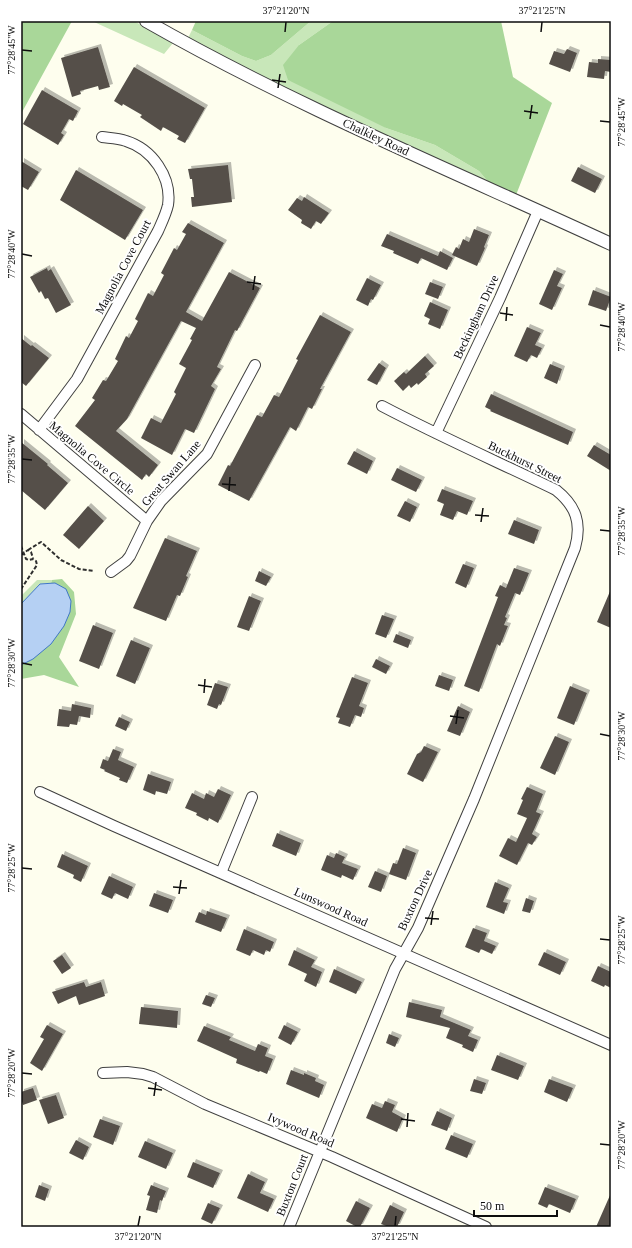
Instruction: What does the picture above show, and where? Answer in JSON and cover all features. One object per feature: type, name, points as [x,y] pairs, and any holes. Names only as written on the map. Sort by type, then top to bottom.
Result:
[{"type":"street","name":"Chalkley Road","points":[[146,21],[198,51],[279,91],[611,244]]},
{"type":"street","name":"Magnolia Cove Court","points":[[39,430],[66,396],[78,378],[158,230],[166,212],[168,199],[167,184],[163,173],[150,155],[141,148],[124,140],[102,137]]},
{"type":"street","name":"Beckingham Drive","points":[[436,433],[500,298],[538,211]]},
{"type":"street","name":"Great Swan Lane","points":[[111,572],[126,561],[130,556],[147,521],[166,495],[207,454],[255,365]]},
{"type":"street","name":"Buckhurst Street","points":[[382,406],[556,490],[571,505],[577,518],[578,537],[576,548],[531,658]]},
{"type":"street","name":"Magnolia Cove Circle","points":[[21,414],[147,521]]},
{"type":"street","name":"Buxton Drive","points":[[320,1152],[395,969],[418,928],[433,896],[531,658]]},
{"type":"street","name":"Lunswood Road","points":[[40,792],[611,1045]]},
{"type":"street","points":[[221,873],[252,797]]},
{"type":"street","name":"Ivywood Road","points":[[103,1073],[127,1072],[153,1077],[205,1104],[320,1152],[486,1227]]},
{"type":"street","name":"Buxton Court","points":[[289,1227],[320,1152]]},
{"type":"path","points":[[22,554],[41,542],[61,560],[79,569],[94,571]]},
{"type":"path","points":[[21,546],[22,554],[26,559],[33,559]]},
{"type":"path","points":[[21,589],[37,565],[31,552],[28,550]]},
{"type":"green space","points":[[21,21],[72,21],[21,114]]},
{"type":"green space","points":[[92,21],[134,21],[173,43],[164,54]]},
{"type":"green space","points":[[196,21],[311,21],[271,55],[256,61],[242,56],[192,30]]},
{"type":"green space","points":[[311,21],[333,21],[299,45],[386,128],[435,145],[479,171],[491,185],[270,82],[188,38],[192,30],[242,56],[256,61],[271,55]]},
{"type":"green space","points":[[333,21],[501,21],[513,77],[552,103],[516,195],[491,185],[479,171],[435,145],[386,128],[288,80],[283,65],[299,45]]},
{"type":"green space","points":[[62,579],[74,592],[76,614],[59,657],[79,687],[44,675],[21,679],[21,665],[33,659],[55,583],[51,583],[52,580]]},
{"type":"green space","points":[[37,580],[52,580],[51,583],[40,584],[21,604],[21,596]]},
{"type":"water","points":[[55,583],[66,589],[71,601],[70,612],[64,626],[51,644],[33,659],[21,665],[21,604],[40,584]]},
{"type":"building","points":[[98,47],[110,87],[99,90],[98,86],[80,91],[81,94],[72,97],[61,58]]},
{"type":"building","points":[[567,49],[577,53],[570,72],[549,64],[554,51],[564,54]]},
{"type":"building","points":[[598,59],[611,60],[611,72],[605,71],[604,79],[587,77],[589,62],[598,63]]},
{"type":"building","points":[[134,67],[205,108],[185,143],[177,139],[179,136],[163,127],[161,131],[140,117],[142,115],[123,104],[122,106],[114,101]]},
{"type":"building","points":[[42,90],[78,111],[73,121],[69,119],[61,133],[64,135],[58,145],[23,124]]},
{"type":"building","points":[[21,161],[39,172],[28,190],[21,186]]},
{"type":"building","points":[[228,165],[232,202],[192,207],[191,197],[194,197],[192,179],[190,179],[188,169]]},
{"type":"building","points":[[578,167],[602,179],[595,193],[571,181]]},
{"type":"building","points":[[76,170],[143,210],[125,240],[60,200]]},
{"type":"building","points":[[304,197],[329,213],[321,224],[316,221],[311,229],[301,223],[302,220],[288,210],[297,198],[302,201]]},
{"type":"building","points":[[188,223],[224,243],[186,312],[202,321],[229,272],[260,288],[237,331],[235,330],[217,367],[221,369],[211,386],[215,389],[194,433],[185,429],[172,455],[141,438],[151,418],[161,423],[176,394],[174,392],[186,368],[179,364],[192,340],[190,339],[196,328],[181,321],[127,419],[116,431],[158,465],[149,477],[146,474],[142,480],[75,426],[95,400],[92,398],[103,380],[106,381],[118,361],[115,359],[126,336],[129,338],[138,321],[135,319],[148,293],[153,296],[164,275],[161,273],[174,248],[177,250],[186,234],[182,232]]},
{"type":"building","points":[[474,229],[489,235],[477,266],[452,255],[456,247],[459,249],[463,239],[469,242]]},
{"type":"building","points":[[387,234],[438,256],[440,251],[453,258],[447,270],[421,258],[418,264],[381,246]]},
{"type":"building","points":[[47,268],[48,271],[51,269],[71,305],[56,313],[48,298],[45,299],[41,291],[39,293],[30,277]]},
{"type":"building","points":[[554,270],[563,274],[557,286],[562,288],[552,310],[539,304]]},
{"type":"building","points":[[367,278],[381,285],[368,306],[356,300]]},
{"type":"building","points":[[430,282],[443,287],[438,299],[425,294]]},
{"type":"building","points":[[593,290],[611,297],[606,311],[588,305]]},
{"type":"building","points":[[430,302],[448,310],[440,329],[428,324],[430,319],[424,316]]},
{"type":"building","points":[[320,315],[351,332],[320,389],[322,389],[312,409],[308,407],[296,431],[290,427],[249,501],[218,485],[228,465],[230,466],[257,415],[262,417],[274,395],[279,397],[298,360],[296,359]]},
{"type":"building","points":[[527,327],[541,333],[535,345],[542,348],[537,358],[531,355],[527,362],[514,356]]},
{"type":"building","points":[[21,338],[49,358],[26,386],[21,382]]},
{"type":"building","points":[[425,356],[434,366],[425,374],[427,377],[418,385],[417,383],[411,388],[409,385],[403,391],[394,381],[404,372],[406,374]]},
{"type":"building","points":[[379,363],[386,368],[377,385],[367,380]]},
{"type":"building","points":[[550,364],[562,369],[557,384],[544,378]]},
{"type":"building","points":[[491,394],[573,432],[568,445],[490,411],[491,410],[485,407]]},
{"type":"building","points":[[21,442],[68,483],[45,510],[21,490]]},
{"type":"building","points":[[594,445],[611,455],[611,471],[587,456]]},
{"type":"building","points":[[354,451],[373,461],[367,474],[347,464]]},
{"type":"building","points":[[397,468],[422,480],[416,492],[391,480]]},
{"type":"building","points":[[442,489],[473,501],[467,515],[457,511],[453,520],[440,515],[444,504],[437,501]]},
{"type":"building","points":[[405,501],[417,507],[410,522],[397,516]]},
{"type":"building","points":[[88,506],[104,521],[79,549],[63,535]]},
{"type":"building","points":[[514,520],[539,530],[534,544],[508,534]]},
{"type":"building","points":[[165,538],[197,551],[186,576],[188,577],[180,596],[177,595],[166,621],[133,608]]},
{"type":"building","points":[[463,564],[474,568],[466,588],[455,583]]},
{"type":"building","points":[[514,568],[529,573],[520,595],[515,593],[505,617],[507,618],[504,625],[508,626],[500,646],[497,644],[479,692],[464,686],[498,597],[495,596],[500,585],[506,588]]},
{"type":"building","points":[[259,571],[271,577],[266,586],[255,581]]},
{"type":"building","points":[[611,589],[611,628],[597,622]]},
{"type":"building","points":[[249,596],[261,601],[249,631],[237,627]]},
{"type":"building","points":[[382,615],[394,619],[386,638],[375,634]]},
{"type":"building","points":[[93,625],[113,633],[99,669],[79,661]]},
{"type":"building","points":[[396,634],[411,640],[408,648],[393,642]]},
{"type":"building","points":[[131,640],[150,648],[135,684],[116,676]]},
{"type":"building","points":[[376,659],[390,666],[386,674],[372,667]]},
{"type":"building","points":[[439,675],[453,680],[449,691],[435,686]]},
{"type":"building","points":[[352,677],[368,683],[359,706],[364,708],[361,717],[355,715],[350,727],[338,723],[340,718],[336,717]]},
{"type":"building","points":[[215,683],[228,687],[221,705],[219,704],[217,709],[207,705]]},
{"type":"building","points":[[570,686],[587,693],[574,725],[557,718]]},
{"type":"building","points":[[72,704],[91,708],[90,718],[79,716],[77,725],[70,724],[69,727],[57,726],[59,709],[71,711]]},
{"type":"building","points":[[458,706],[470,712],[460,736],[447,731]]},
{"type":"building","points":[[119,717],[130,722],[126,731],[115,726]]},
{"type":"building","points":[[555,736],[569,742],[555,775],[540,768]]},
{"type":"building","points":[[424,746],[438,752],[423,782],[407,774],[417,754],[421,752]]},
{"type":"building","points":[[113,749],[121,752],[118,760],[134,767],[127,783],[119,780],[120,778],[100,768],[103,759],[108,761]]},
{"type":"building","points":[[148,774],[171,782],[167,794],[156,791],[155,795],[143,790]]},
{"type":"building","points":[[527,787],[543,794],[536,812],[541,814],[532,834],[537,837],[532,845],[528,843],[517,865],[499,856],[508,838],[516,842],[527,818],[517,814],[523,800],[521,799]]},
{"type":"building","points":[[218,789],[231,795],[218,823],[209,818],[208,821],[196,815],[197,813],[185,808],[192,793],[204,799],[206,793],[214,797]]},
{"type":"building","points":[[277,833],[301,843],[296,856],[272,846]]},
{"type":"building","points":[[403,848],[416,853],[406,880],[389,874],[393,863],[397,864]]},
{"type":"building","points":[[336,853],[345,857],[342,863],[358,869],[353,880],[342,875],[341,878],[321,870],[327,855],[334,858]]},
{"type":"building","points":[[62,854],[88,866],[81,882],[73,878],[74,875],[57,867]]},
{"type":"building","points":[[375,871],[387,876],[381,892],[368,887]]},
{"type":"building","points":[[109,876],[133,887],[128,899],[115,893],[112,899],[101,894]]},
{"type":"building","points":[[495,882],[509,888],[503,902],[508,903],[504,914],[486,907]]},
{"type":"building","points":[[154,893],[173,900],[168,913],[149,906]]},
{"type":"building","points":[[526,898],[534,901],[530,913],[522,911]]},
{"type":"building","points":[[207,911],[227,918],[221,932],[195,922],[199,912],[206,915]]},
{"type":"building","points":[[473,928],[487,933],[484,941],[496,946],[492,954],[481,949],[479,953],[465,947]]},
{"type":"building","points":[[244,929],[274,942],[270,952],[266,950],[264,955],[253,950],[250,956],[236,950]]},
{"type":"building","points":[[294,950],[315,960],[311,967],[322,972],[316,987],[304,981],[307,974],[288,965]]},
{"type":"building","points":[[544,952],[566,962],[560,975],[538,965]]},
{"type":"building","points":[[62,955],[71,968],[62,974],[53,961]]},
{"type":"building","points":[[598,966],[611,972],[611,988],[605,985],[604,987],[591,981]]},
{"type":"building","points":[[334,969],[362,982],[356,994],[329,982]]},
{"type":"building","points":[[84,982],[86,987],[101,982],[105,996],[79,1005],[76,996],[58,1004],[52,992]]},
{"type":"building","points":[[206,995],[215,998],[211,1007],[202,1004]]},
{"type":"building","points":[[409,1002],[442,1010],[440,1017],[471,1030],[468,1036],[478,1040],[473,1052],[462,1047],[463,1045],[446,1038],[450,1028],[406,1017]]},
{"type":"building","points":[[141,1007],[178,1011],[177,1028],[139,1024]]},
{"type":"building","points":[[47,1025],[63,1034],[42,1071],[30,1063],[44,1039],[40,1037]]},
{"type":"building","points":[[284,1025],[298,1032],[291,1045],[278,1038]]},
{"type":"building","points":[[204,1026],[231,1037],[229,1040],[255,1051],[258,1044],[268,1048],[265,1056],[273,1059],[267,1074],[236,1063],[237,1059],[197,1041]]},
{"type":"building","points":[[389,1034],[399,1038],[395,1047],[386,1043]]},
{"type":"building","points":[[497,1055],[524,1066],[518,1080],[491,1070]]},
{"type":"building","points":[[291,1070],[316,1078],[315,1081],[324,1085],[319,1098],[286,1084]]},
{"type":"building","points":[[474,1079],[486,1083],[482,1094],[470,1091]]},
{"type":"building","points":[[549,1079],[573,1088],[567,1102],[544,1092]]},
{"type":"building","points":[[33,1088],[37,1100],[23,1105],[21,1092]]},
{"type":"building","points":[[56,1095],[64,1118],[48,1124],[39,1100]]},
{"type":"building","points":[[385,1101],[395,1105],[392,1112],[403,1118],[397,1132],[366,1118],[372,1104],[382,1108]]},
{"type":"building","points":[[437,1111],[452,1118],[447,1131],[431,1125]]},
{"type":"building","points":[[100,1119],[120,1126],[113,1145],[93,1137]]},
{"type":"building","points":[[451,1135],[473,1144],[467,1158],[445,1149]]},
{"type":"building","points":[[76,1140],[89,1147],[83,1160],[69,1153]]},
{"type":"building","points":[[145,1141],[173,1153],[166,1169],[138,1157]]},
{"type":"building","points":[[193,1162],[220,1173],[213,1188],[187,1177]]},
{"type":"building","points":[[248,1174],[265,1182],[260,1193],[274,1199],[268,1212],[237,1198]]},
{"type":"building","points":[[39,1185],[49,1189],[45,1201],[35,1197]]},
{"type":"building","points":[[151,1185],[166,1191],[162,1201],[160,1200],[157,1213],[146,1210],[150,1196],[147,1195]]},
{"type":"building","points":[[545,1187],[576,1199],[570,1213],[549,1204],[547,1208],[538,1204]]},
{"type":"building","points":[[611,1193],[611,1227],[596,1227]]},
{"type":"building","points":[[356,1201],[370,1208],[360,1227],[346,1221]]},
{"type":"building","points":[[208,1203],[220,1208],[212,1224],[201,1219]]},
{"type":"building","points":[[390,1205],[404,1212],[397,1227],[389,1227],[381,1224]]}]
